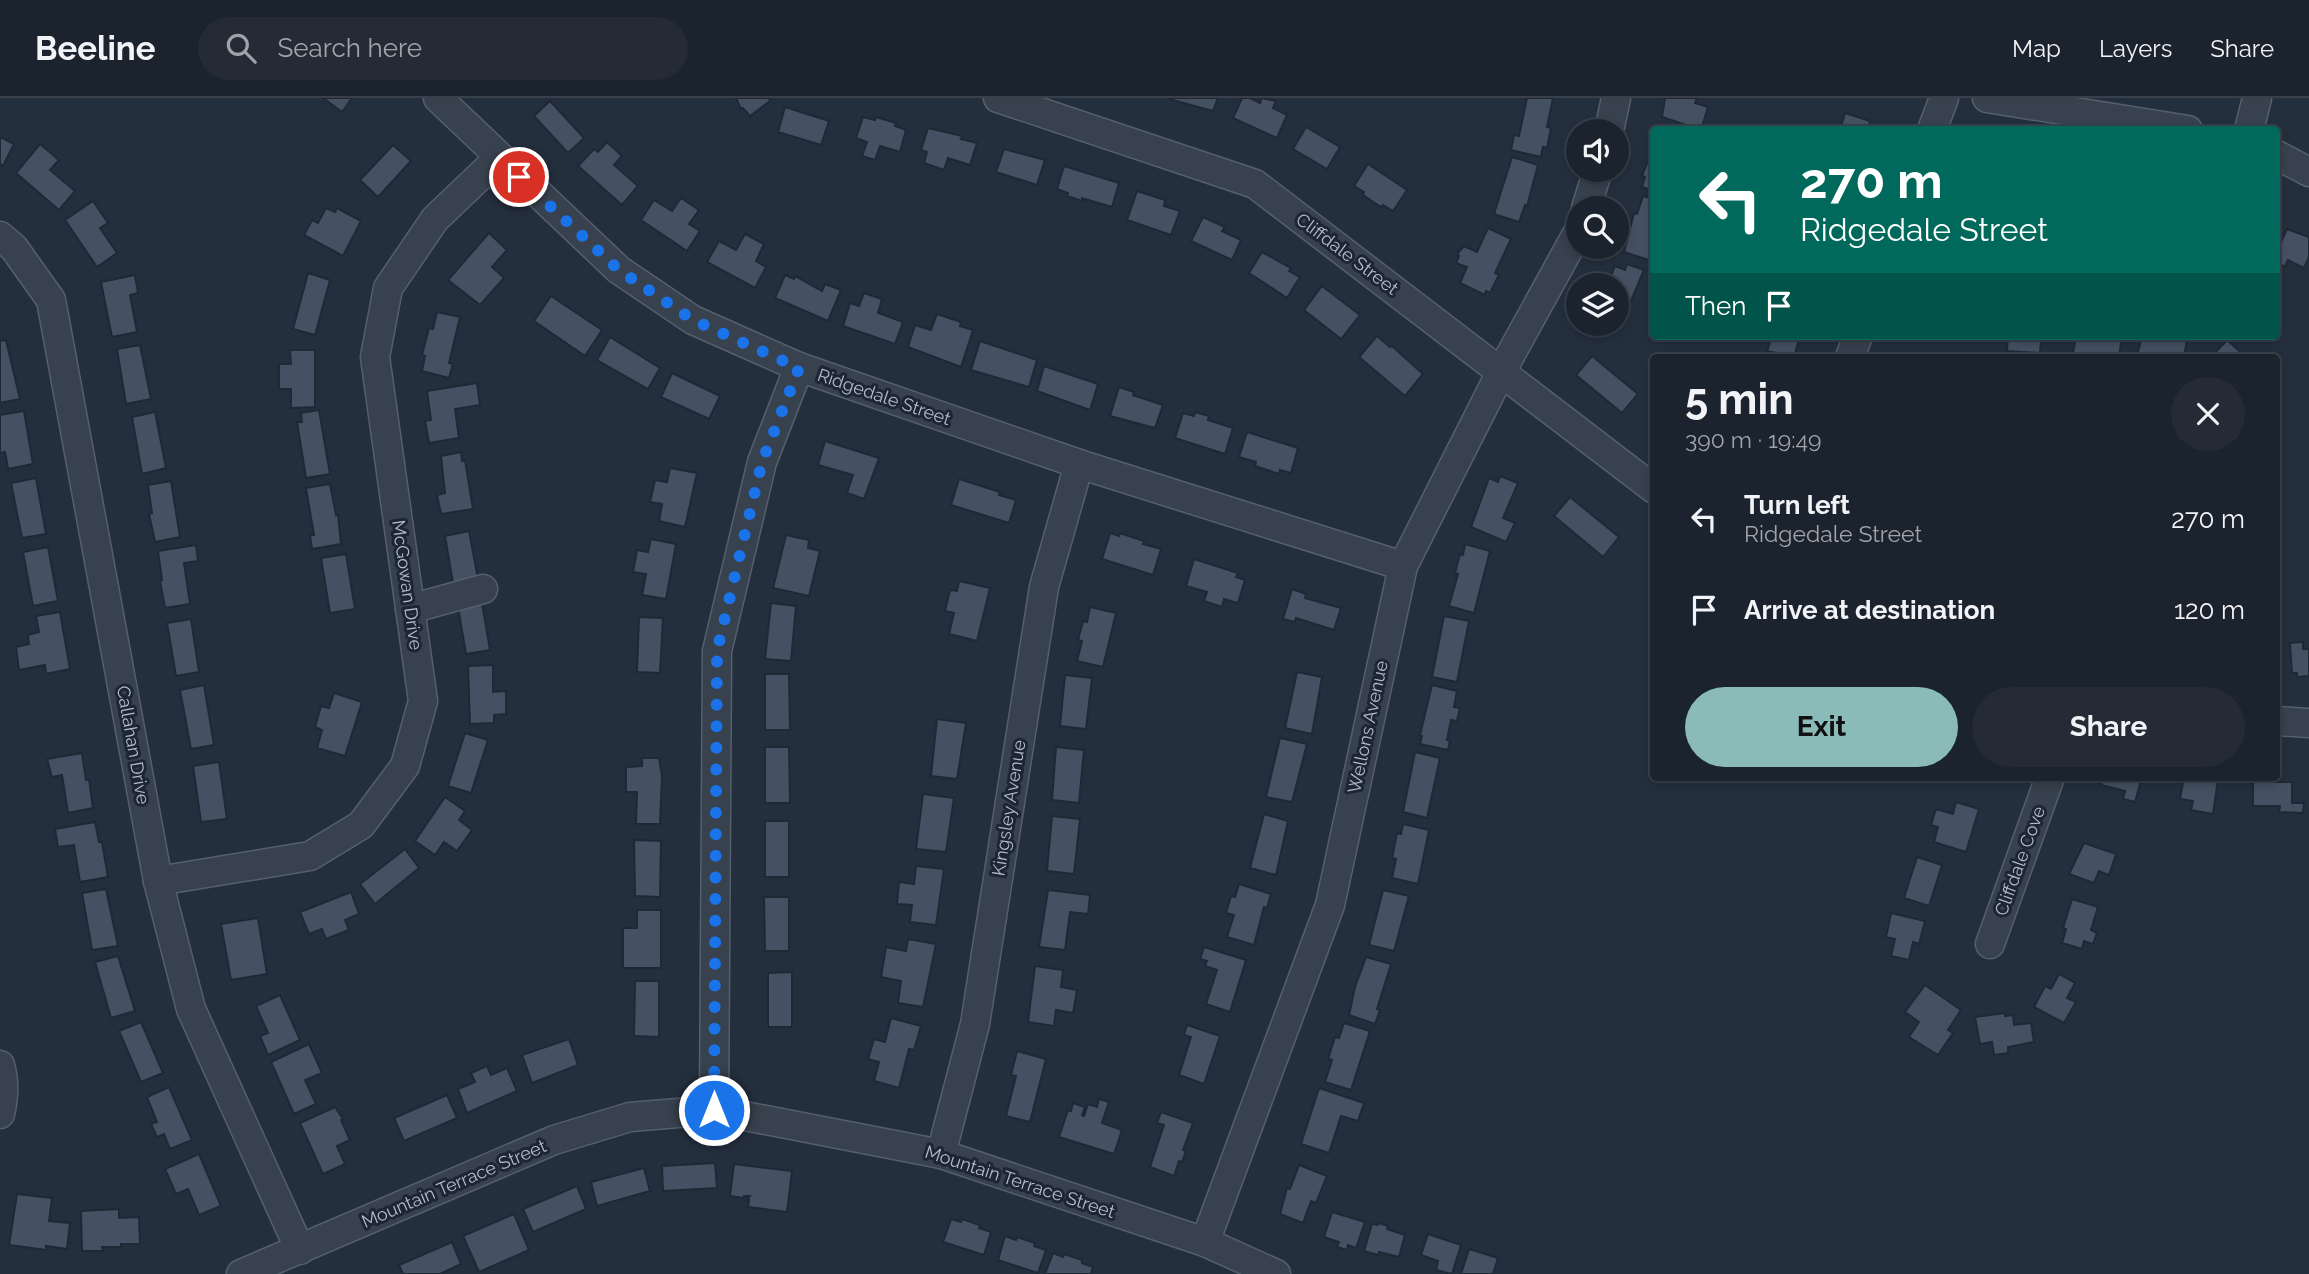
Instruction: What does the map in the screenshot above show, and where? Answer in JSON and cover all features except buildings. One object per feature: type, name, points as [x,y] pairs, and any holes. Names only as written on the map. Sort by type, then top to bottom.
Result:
[{"type":"street","name":"Ridgedale Street","points":[[438,98],[499,158],[630,277],[693,320],[799,368],[1079,464],[1403,566]]},
{"type":"street","name":"Cliffdale Street","points":[[998,98],[1255,184],[1650,486]]},
{"type":"street","points":[[1612,119],[1616,98]]},
{"type":"street","points":[[1934,126],[1944,98]]},
{"type":"street","points":[[1987,98],[2163,126]]},
{"type":"street","points":[[2250,126],[2257,98]]},
{"type":"street","points":[[2280,157],[2309,172]]},
{"type":"street","name":"McGowan Drive","points":[[158,881],[310,856],[361,825],[405,766],[423,701],[374,357],[388,288],[435,219],[499,158]]},
{"type":"street","name":"Callahan Drive","points":[[0,236],[15,248],[51,300],[158,881],[191,1009],[300,1251]]},
{"type":"street","name":"Wellons Avenue","points":[[1205,1242],[1330,905],[1403,566],[1501,372],[1566,254]]},
{"type":"street","points":[[714,1110],[717,651],[762,462],[799,368]]},
{"type":"street","name":"Kingsley Avenue","points":[[941,1154],[975,1024],[1044,587],[1079,464]]},
{"type":"street","points":[[410,609],[484,589]]},
{"type":"street","points":[[2280,722],[2309,723]]},
{"type":"street","name":"Cliffdale Cove","points":[[1990,944],[2049,781]]},
{"type":"street","points":[[0,1066],[4,1086],[0,1114]]},
{"type":"street","name":"Mountain Terrace Street","points":[[241,1274],[554,1140],[630,1117],[714,1110],[941,1154],[1205,1242],[1276,1274]]},
{"type":"route","points":[[519,177],[619,270],[693,320],[799,368],[762,462],[717,651],[714,1110]]}]
